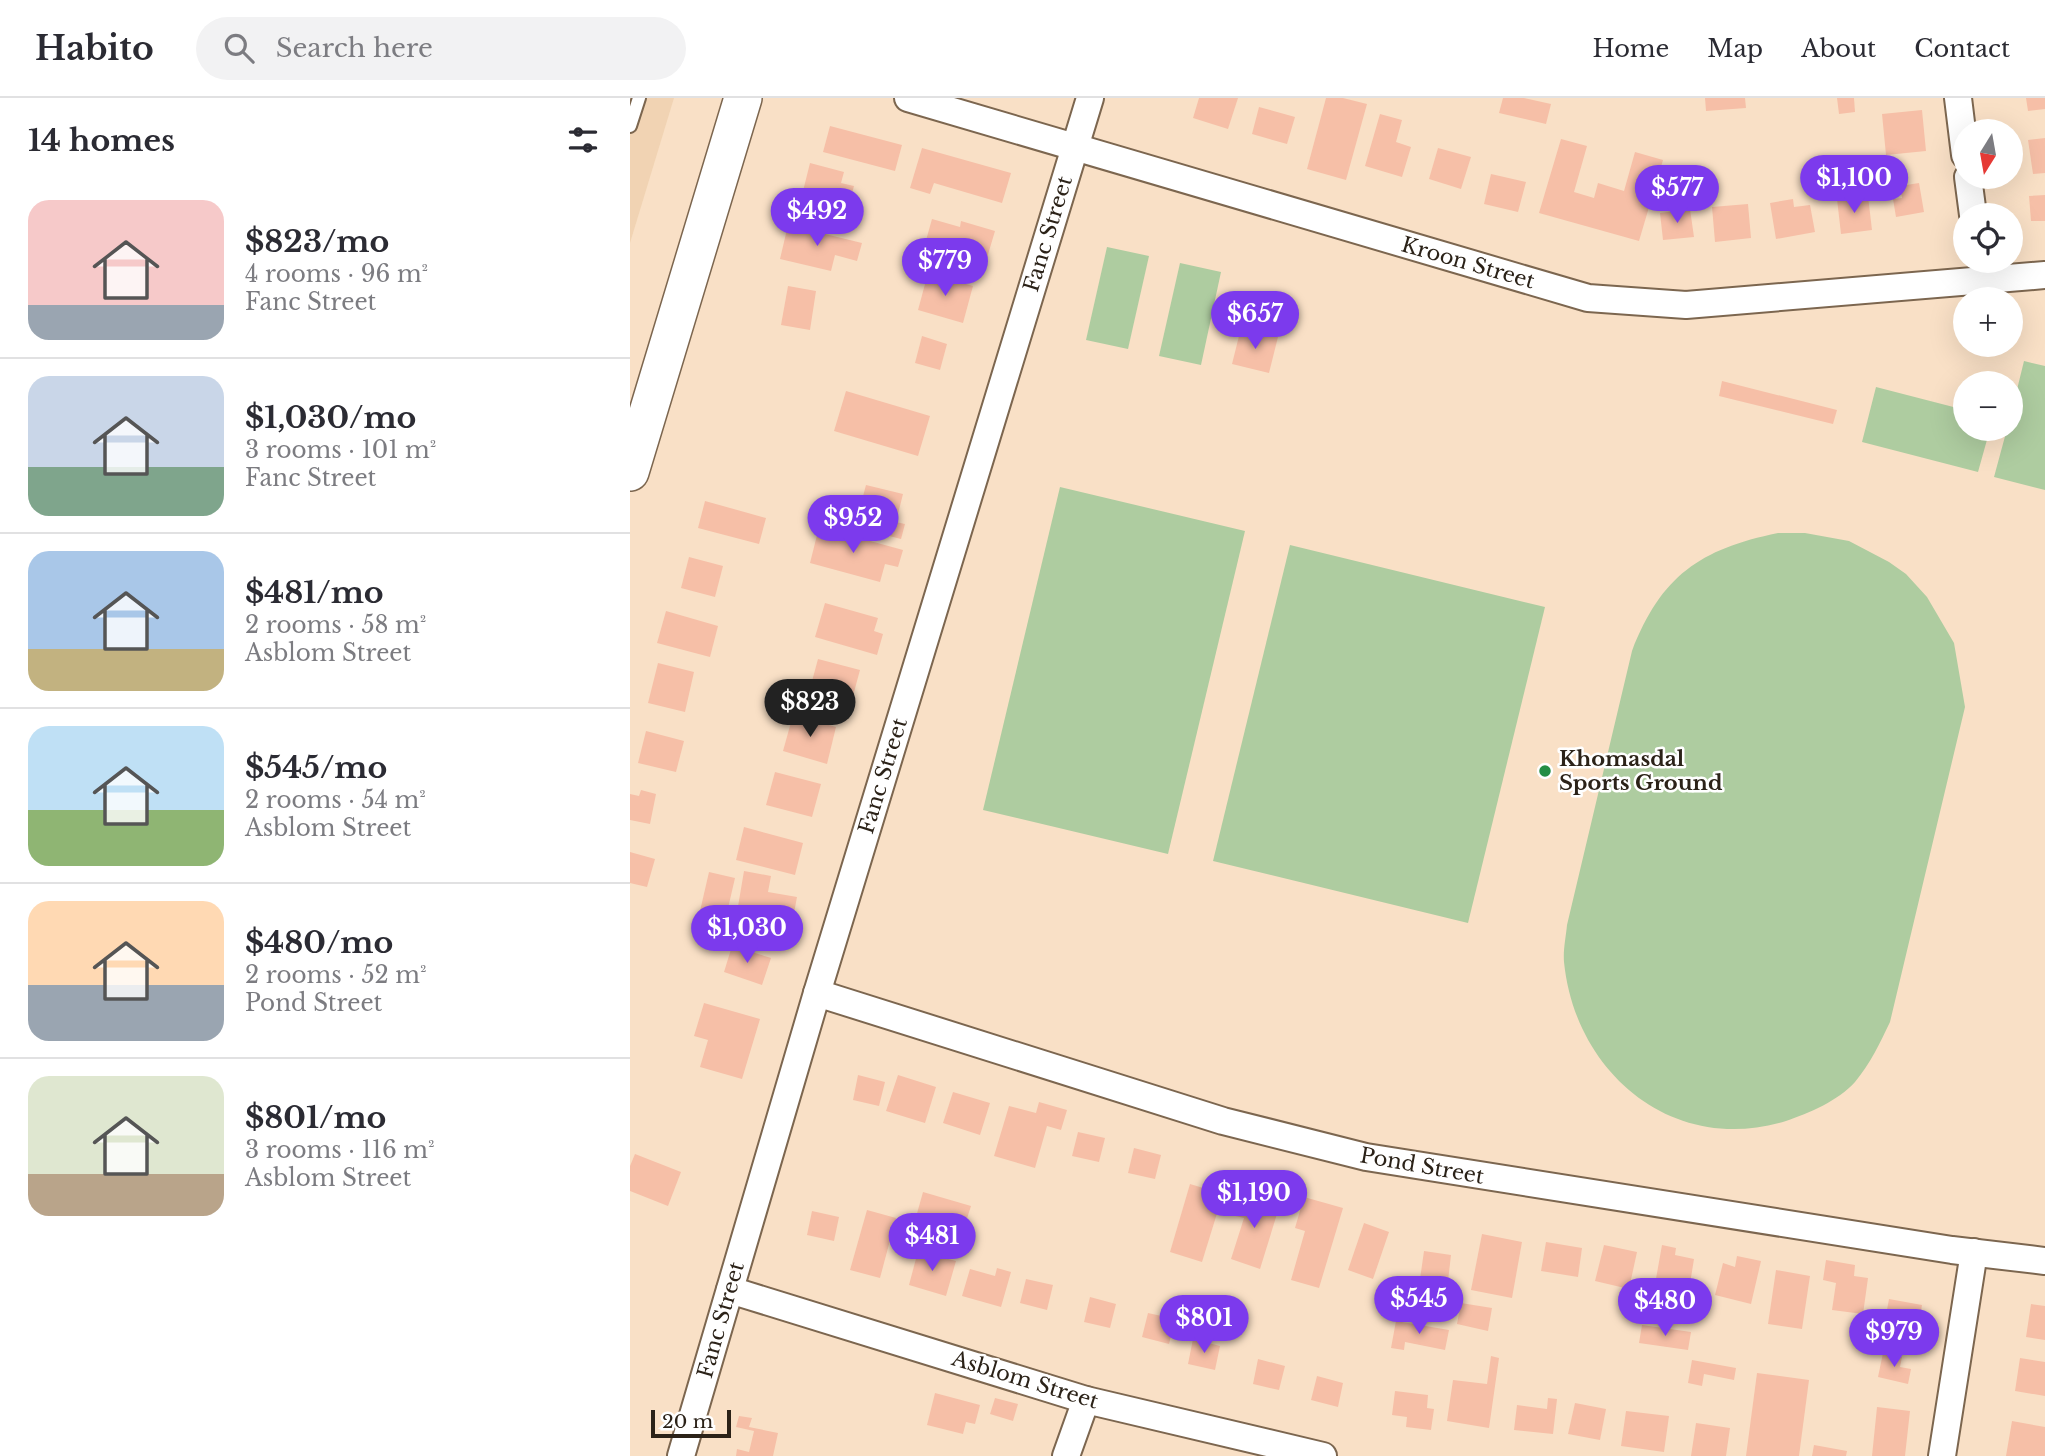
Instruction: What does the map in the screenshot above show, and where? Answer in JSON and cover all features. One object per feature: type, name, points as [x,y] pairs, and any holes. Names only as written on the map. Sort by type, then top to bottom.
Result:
[{"type":"street","points":[[630,472],[743,98]]},
{"type":"street","name":"Kroon Street","points":[[908,98],[1588,298],[1686,305],[1956,273]]},
{"type":"street","name":"Fanc Street","points":[[681,1456],[817,993],[1090,98]]},
{"type":"street","points":[[1958,98],[1961,119]]},
{"type":"street","name":"Kroon Street","points":[[2019,273],[2045,275]]},
{"type":"street","name":"Pond Street","points":[[817,993],[1223,1121],[1366,1157],[2045,1261]]},
{"type":"street","points":[[1942,1456],[1974,1252]]},
{"type":"street","name":"Asblom Street","points":[[730,1290],[1086,1400],[1323,1456]]},
{"type":"street","points":[[1066,1456],[1086,1400]]},
{"type":"lane","points":[[630,126],[639,98]]},
{"type":"shaded area","points":[[630,98],[674,98],[630,243]]},
{"type":"green space","points":[[1107,247],[1149,256],[1128,349],[1086,340]]},
{"type":"green space","points":[[1180,263],[1221,272],[1201,365],[1159,356]]},
{"type":"green space","points":[[2024,361],[2045,366],[2045,490],[1994,477],[2004,441],[2023,441],[2022,371]]},
{"type":"green space","points":[[1876,387],[1953,407],[1953,441],[1987,441],[1978,472],[1862,442]]},
{"type":"green space","points":[[1060,487],[1245,531],[1168,854],[983,810]]},
{"type":"green space","points":[[1778,533],[1805,533],[1849,541],[1906,574],[1927,597],[1954,643],[1965,707],[1890,1022],[1870,1061],[1848,1089],[1832,1101],[1804,1114],[1786,1121],[1744,1129],[1705,1127],[1669,1115],[1637,1096],[1609,1070],[1587,1039],[1572,1002],[1564,962],[1567,925],[1632,651],[1643,625],[1670,585],[1687,570],[1726,548]]},
{"type":"green space","points":[[1290,545],[1545,607],[1468,923],[1213,861]]},
{"type":"building","points":[[1199,98],[1238,98],[1228,129],[1193,118]]},
{"type":"building","points":[[1326,98],[1343,98],[1367,104],[1346,180],[1307,169]]},
{"type":"building","points":[[1503,98],[1524,98],[1551,104],[1546,124],[1499,113]]},
{"type":"building","points":[[1705,98],[1745,98],[1746,108],[1706,111]]},
{"type":"building","points":[[1837,98],[1854,98],[1855,112],[1839,114]]},
{"type":"building","points":[[2026,98],[2045,98],[2045,109],[2028,111]]},
{"type":"building","points":[[1259,107],[1295,117],[1287,144],[1252,134]]},
{"type":"building","points":[[1922,110],[1926,151],[1886,155],[1882,114]]},
{"type":"building","points":[[1380,114],[1402,120],[1396,142],[1411,147],[1402,177],[1365,166]]},
{"type":"building","points":[[830,126],[902,145],[895,171],[823,152]]},
{"type":"building","points":[[2045,138],[2045,173],[2033,174],[2028,140]]},
{"type":"building","points":[[1561,139],[1587,146],[1574,192],[1594,198],[1598,183],[1624,191],[1635,152],[1663,160],[1639,241],[1539,213]]},
{"type":"building","points":[[922,148],[1011,173],[1002,203],[934,183],[930,194],[910,188]]},
{"type":"building","points":[[1438,148],[1471,157],[1461,189],[1429,179]]},
{"type":"building","points":[[810,163],[844,172],[841,183],[854,186],[844,223],[798,211]]},
{"type":"building","points":[[1491,174],[1526,182],[1518,212],[1484,204]]},
{"type":"building","points":[[1919,183],[1924,212],[1896,217],[1893,199],[1902,198],[1900,186]]},
{"type":"building","points":[[2045,195],[2045,221],[2031,221],[2029,196]]},
{"type":"building","points":[[1868,196],[1872,230],[1841,234],[1837,199]]},
{"type":"building","points":[[1793,199],[1794,207],[1810,205],[1815,232],[1776,239],[1770,203]]},
{"type":"building","points":[[1748,204],[1751,238],[1715,242],[1712,207]]},
{"type":"building","points":[[1690,209],[1694,237],[1663,240],[1660,213]]},
{"type":"building","points":[[932,219],[960,227],[961,221],[995,231],[984,268],[923,251]]},
{"type":"building","points":[[788,225],[862,243],[857,261],[835,255],[831,271],[780,259]]},
{"type":"building","points":[[928,273],[973,286],[963,323],[918,310]]},
{"type":"building","points":[[788,286],[816,291],[810,330],[781,325]]},
{"type":"building","points":[[1241,328],[1278,337],[1269,373],[1232,364]]},
{"type":"building","points":[[922,336],[947,344],[940,370],[915,363]]},
{"type":"building","points":[[1722,381],[1837,410],[1833,424],[1719,396]]},
{"type":"building","points":[[846,391],[930,416],[918,456],[834,431]]},
{"type":"building","points":[[866,485],[903,494],[896,522],[905,524],[901,539],[842,524],[848,497],[862,500]]},
{"type":"building","points":[[705,501],[766,518],[759,544],[698,528]]},
{"type":"building","points":[[819,527],[903,550],[898,567],[885,564],[880,582],[810,563]]},
{"type":"building","points":[[689,557],[723,566],[715,597],[681,588]]},
{"type":"building","points":[[825,603],[878,618],[874,631],[883,634],[877,655],[815,637]]},
{"type":"building","points":[[666,611],[718,626],[710,657],[657,643]]},
{"type":"building","points":[[818,659],[860,670],[850,707],[808,696]]},
{"type":"building","points":[[658,663],[694,672],[685,712],[648,703]]},
{"type":"building","points":[[793,715],[836,727],[827,764],[783,751]]},
{"type":"building","points":[[646,731],[684,741],[676,772],[638,763]]},
{"type":"building","points":[[775,772],[821,784],[812,817],[766,805]]},
{"type":"building","points":[[641,790],[656,794],[650,824],[630,820],[630,794],[639,796]]},
{"type":"building","points":[[744,827],[803,843],[795,875],[736,860]]},
{"type":"building","points":[[630,852],[655,859],[647,887],[630,883]]},
{"type":"building","points":[[744,871],[771,876],[768,892],[797,897],[789,940],[734,930]]},
{"type":"building","points":[[709,872],[735,878],[726,917],[700,911]]},
{"type":"building","points":[[732,946],[771,958],[762,985],[724,972]]},
{"type":"building","points":[[704,1003],[760,1019],[742,1079],[700,1067],[708,1040],[694,1036]]},
{"type":"building","points":[[858,1075],[885,1082],[879,1106],[853,1100]]},
{"type":"building","points":[[898,1075],[936,1087],[925,1123],[886,1111]]},
{"type":"building","points":[[953,1092],[990,1103],[980,1135],[943,1123]]},
{"type":"building","points":[[1039,1102],[1067,1110],[1061,1130],[1047,1126],[1035,1168],[994,1156],[1009,1106],[1036,1113]]},
{"type":"building","points":[[1078,1132],[1105,1138],[1099,1162],[1072,1156]]},
{"type":"building","points":[[1134,1148],[1161,1155],[1155,1179],[1128,1173]]},
{"type":"building","points":[[635,1154],[681,1172],[668,1206],[630,1191],[630,1166]]},
{"type":"building","points":[[1190,1184],[1223,1194],[1202,1262],[1170,1252]]},
{"type":"building","points":[[923,1192],[971,1206],[963,1231],[916,1217]]},
{"type":"building","points":[[1264,1196],[1281,1201],[1260,1269],[1231,1259],[1244,1218],[1231,1215],[1236,1198],[1261,1205]]},
{"type":"building","points":[[1304,1197],[1343,1208],[1319,1288],[1291,1280],[1305,1231],[1295,1228]]},
{"type":"building","points":[[867,1210],[896,1218],[880,1278],[850,1270]]},
{"type":"building","points":[[812,1211],[839,1217],[834,1241],[807,1235]]},
{"type":"building","points":[[1364,1223],[1389,1232],[1373,1279],[1348,1270]]},
{"type":"building","points":[[1482,1234],[1522,1242],[1512,1298],[1471,1290]]},
{"type":"building","points":[[1546,1242],[1582,1248],[1578,1277],[1541,1271]]},
{"type":"building","points":[[1604,1245],[1637,1252],[1629,1289],[1595,1281]]},
{"type":"building","points":[[1662,1245],[1676,1248],[1675,1255],[1694,1259],[1688,1296],[1654,1290]]},
{"type":"building","points":[[918,1251],[956,1261],[946,1296],[909,1285]]},
{"type":"building","points":[[1424,1251],[1451,1255],[1447,1290],[1419,1286]]},
{"type":"building","points":[[1737,1256],[1761,1261],[1751,1304],[1715,1295],[1723,1263],[1735,1267]]},
{"type":"building","points":[[1826,1260],[1855,1265],[1854,1276],[1868,1278],[1863,1314],[1832,1310],[1836,1283],[1823,1280]]},
{"type":"building","points":[[997,1268],[1011,1272],[1001,1307],[962,1296],[970,1269],[995,1276]]},
{"type":"building","points":[[1776,1270],[1810,1276],[1802,1329],[1768,1324]]},
{"type":"building","points":[[1026,1279],[1053,1285],[1047,1310],[1020,1303]]},
{"type":"building","points":[[1090,1297],[1116,1304],[1110,1328],[1084,1322]]},
{"type":"building","points":[[1889,1299],[1922,1305],[1918,1332],[1884,1326]]},
{"type":"building","points":[[1461,1303],[1492,1308],[1488,1331],[1457,1324]]},
{"type":"building","points":[[2031,1304],[2045,1306],[2045,1340],[2026,1337]]},
{"type":"building","points":[[1148,1313],[1175,1319],[1169,1344],[1142,1337]]},
{"type":"building","points":[[1396,1321],[1449,1330],[1445,1350],[1405,1342],[1404,1350],[1391,1348]]},
{"type":"building","points":[[1642,1325],[1691,1332],[1688,1350],[1639,1343]]},
{"type":"building","points":[[1193,1339],[1220,1346],[1215,1370],[1188,1364]]},
{"type":"building","points":[[1883,1353],[1902,1357],[1900,1367],[1911,1369],[1908,1384],[1878,1377]]},
{"type":"building","points":[[1491,1356],[1499,1358],[1489,1428],[1447,1421],[1453,1380],[1487,1384]]},
{"type":"building","points":[[2020,1358],[2045,1362],[2045,1396],[2015,1391]]},
{"type":"building","points":[[1258,1359],[1285,1366],[1279,1390],[1253,1384]]},
{"type":"building","points":[[1692,1360],[1736,1368],[1734,1380],[1704,1374],[1702,1386],[1688,1383]]},
{"type":"building","points":[[1757,1373],[1809,1380],[1799,1456],[1746,1456]]},
{"type":"building","points":[[1317,1376],[1343,1383],[1338,1407],[1311,1400]]},
{"type":"building","points":[[1395,1391],[1428,1395],[1427,1408],[1434,1409],[1431,1430],[1406,1427],[1407,1417],[1392,1415]]},
{"type":"building","points":[[935,1393],[980,1405],[975,1424],[966,1422],[963,1434],[927,1425]]},
{"type":"building","points":[[995,1398],[1018,1404],[1013,1421],[990,1414]]},
{"type":"building","points":[[1548,1398],[1557,1399],[1553,1434],[1514,1430],[1517,1405],[1547,1409]]},
{"type":"building","points":[[1575,1403],[1606,1409],[1600,1440],[1568,1434]]},
{"type":"building","points":[[1877,1407],[1910,1411],[1905,1456],[1872,1456]]},
{"type":"building","points":[[1626,1411],[1669,1416],[1664,1452],[1621,1446]]},
{"type":"building","points":[[739,1416],[752,1418],[749,1427],[778,1433],[773,1456],[736,1456],[737,1449],[749,1452],[754,1431],[736,1427]]},
{"type":"building","points":[[2012,1421],[2045,1427],[2045,1456],[2006,1456]]},
{"type":"building","points":[[1696,1423],[1730,1428],[1726,1456],[1691,1456]]},
{"type":"building","points":[[1814,1445],[1847,1451],[1846,1456],[1812,1456]]},
{"type":"place","name":"Khomasdal Sports Ground","points":[[1545,771]]}]
